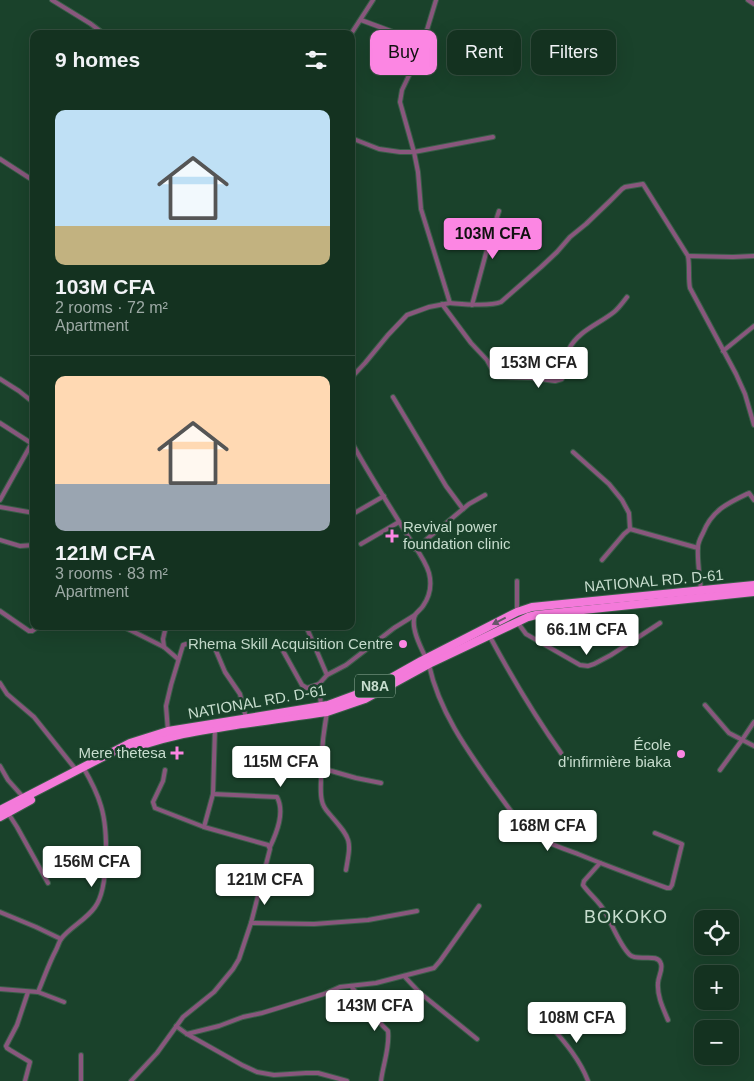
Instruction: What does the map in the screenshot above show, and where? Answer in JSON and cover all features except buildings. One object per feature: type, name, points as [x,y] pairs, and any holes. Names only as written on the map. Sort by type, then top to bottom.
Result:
[{"type":"highway","name":"NATIONAL RD. D-61","points":[[0,817],[24,798],[82,770],[151,742],[215,728],[324,709],[365,698],[427,661],[517,612],[532,606],[754,585]]},
{"type":"highway","name":"NATIONAL RD. D-61","points":[[427,661],[536,615],[754,592]]},
{"type":"highway","name":"NATIONAL RD. D-61","points":[[4,812],[130,743],[168,731],[246,718],[324,709]]},
{"type":"street","points":[[52,0],[99,30]]},
{"type":"street","points":[[354,30],[373,0]]},
{"type":"street","points":[[428,30],[436,0]]},
{"type":"street","points":[[748,0],[754,4]]},
{"type":"street","points":[[361,20],[388,30]]},
{"type":"street","points":[[409,75],[402,90],[400,102],[418,172],[421,209],[450,303]]},
{"type":"street","points":[[355,140],[379,149],[414,152],[493,137]]},
{"type":"street","points":[[0,159],[30,178]]},
{"type":"street","points":[[355,374],[408,315],[442,304],[472,305],[497,304],[501,302],[541,267],[570,237],[625,187],[643,184],[688,256],[690,288],[736,374],[745,394],[754,425]]},
{"type":"street","points":[[472,305],[488,242],[499,211]]},
{"type":"street","points":[[688,256],[733,258],[754,256]]},
{"type":"street","points":[[442,304],[471,343],[487,360],[498,377],[555,381],[562,379],[565,372],[566,356],[576,338],[615,311],[627,297]]},
{"type":"street","points":[[723,350],[754,326]]},
{"type":"street","points":[[0,379],[30,400]]},
{"type":"street","points":[[393,398],[446,486],[463,509]]},
{"type":"street","points":[[0,423],[30,439]]},
{"type":"street","points":[[0,500],[1,494],[30,446]]},
{"type":"street","points":[[277,640],[302,686],[307,688],[319,684],[327,675],[346,665],[394,628],[415,615],[427,598],[430,590],[428,573],[355,448]]},
{"type":"street","points":[[573,452],[609,484],[622,500],[630,513],[630,529]]},
{"type":"street","points":[[701,591],[698,548],[705,526],[722,507],[749,493],[754,500]]},
{"type":"street","points":[[415,549],[469,504],[485,495]]},
{"type":"street","points":[[355,513],[384,496]]},
{"type":"street","points":[[0,507],[30,512]]},
{"type":"street","points":[[361,544],[400,522]]},
{"type":"street","points":[[630,529],[698,548]]},
{"type":"street","points":[[602,560],[630,529]]},
{"type":"street","points":[[0,540],[20,546],[30,545]]},
{"type":"street","points":[[517,581],[517,622],[526,634],[580,666],[588,666],[612,655],[660,623]]},
{"type":"street","points":[[0,611],[29,631],[33,630]]},
{"type":"street","points":[[415,615],[417,639],[445,711],[475,762],[514,816],[525,827],[537,837],[600,863],[670,888],[682,844],[655,834]]},
{"type":"street","points":[[130,630],[164,647],[178,659]]},
{"type":"street","points":[[164,647],[165,630]]},
{"type":"street","points":[[308,630],[327,675]]},
{"type":"street","points":[[489,635],[516,684],[560,753]]},
{"type":"street","points":[[168,731],[166,706],[178,659],[183,645],[186,644],[214,646],[225,672],[240,694],[246,718]]},
{"type":"street","points":[[0,683],[7,694],[34,717],[82,770],[98,795],[105,828],[106,856],[100,897],[95,907],[61,939],[38,992]]},
{"type":"street","points":[[319,684],[324,709],[321,800],[324,808],[340,826],[349,841],[350,848],[346,870]]},
{"type":"street","points":[[705,705],[729,733],[754,746]]},
{"type":"street","points":[[720,770],[754,722]]},
{"type":"street","points":[[204,827],[214,794],[215,728]]},
{"type":"street","points":[[0,766],[8,780],[24,798]]},
{"type":"street","points":[[321,768],[381,783]]},
{"type":"street","points":[[165,770],[163,781],[153,802],[155,808],[204,827],[270,847]]},
{"type":"street","points":[[134,1080],[157,1053],[183,1016],[214,992],[234,969],[251,923],[270,847],[278,831],[280,803],[277,797],[214,794]]},
{"type":"street","points":[[4,812],[17,827],[48,882]]},
{"type":"street","points":[[600,863],[584,881],[583,886],[605,911],[620,941],[631,956],[634,958],[653,958],[661,963],[658,994],[668,1020]]},
{"type":"street","points":[[188,1034],[324,994],[340,987],[376,983],[434,968],[479,906]]},
{"type":"street","points":[[251,923],[314,924],[368,920],[418,911]]},
{"type":"street","points":[[0,912],[36,926],[61,939]]},
{"type":"street","points":[[404,976],[420,993],[477,1039]]},
{"type":"street","points":[[351,986],[388,1031],[388,1048],[381,1081]]},
{"type":"street","points":[[0,989],[38,992],[64,1002]]},
{"type":"street","points":[[25,1081],[30,1062],[6,1046],[28,992]]},
{"type":"street","points":[[545,1019],[583,1068],[588,1081]]},
{"type":"street","points":[[176,1026],[257,1072],[274,1075],[318,1073],[346,1081]]},
{"type":"street","points":[[81,1055],[81,1081]]},
{"type":"place","name":"Revival power foundation clinic","points":[[392,536]]},
{"type":"place","name":"Rhema Skill Acquisition Centre","points":[[403,644]]},
{"type":"place","name":"Mere thetesa","points":[[177,753]]},
{"type":"place","name":"École d'infirmière biaka","points":[[681,754]]},
{"type":"district","name":"BOKOKO","points":[[626,917]]}]
